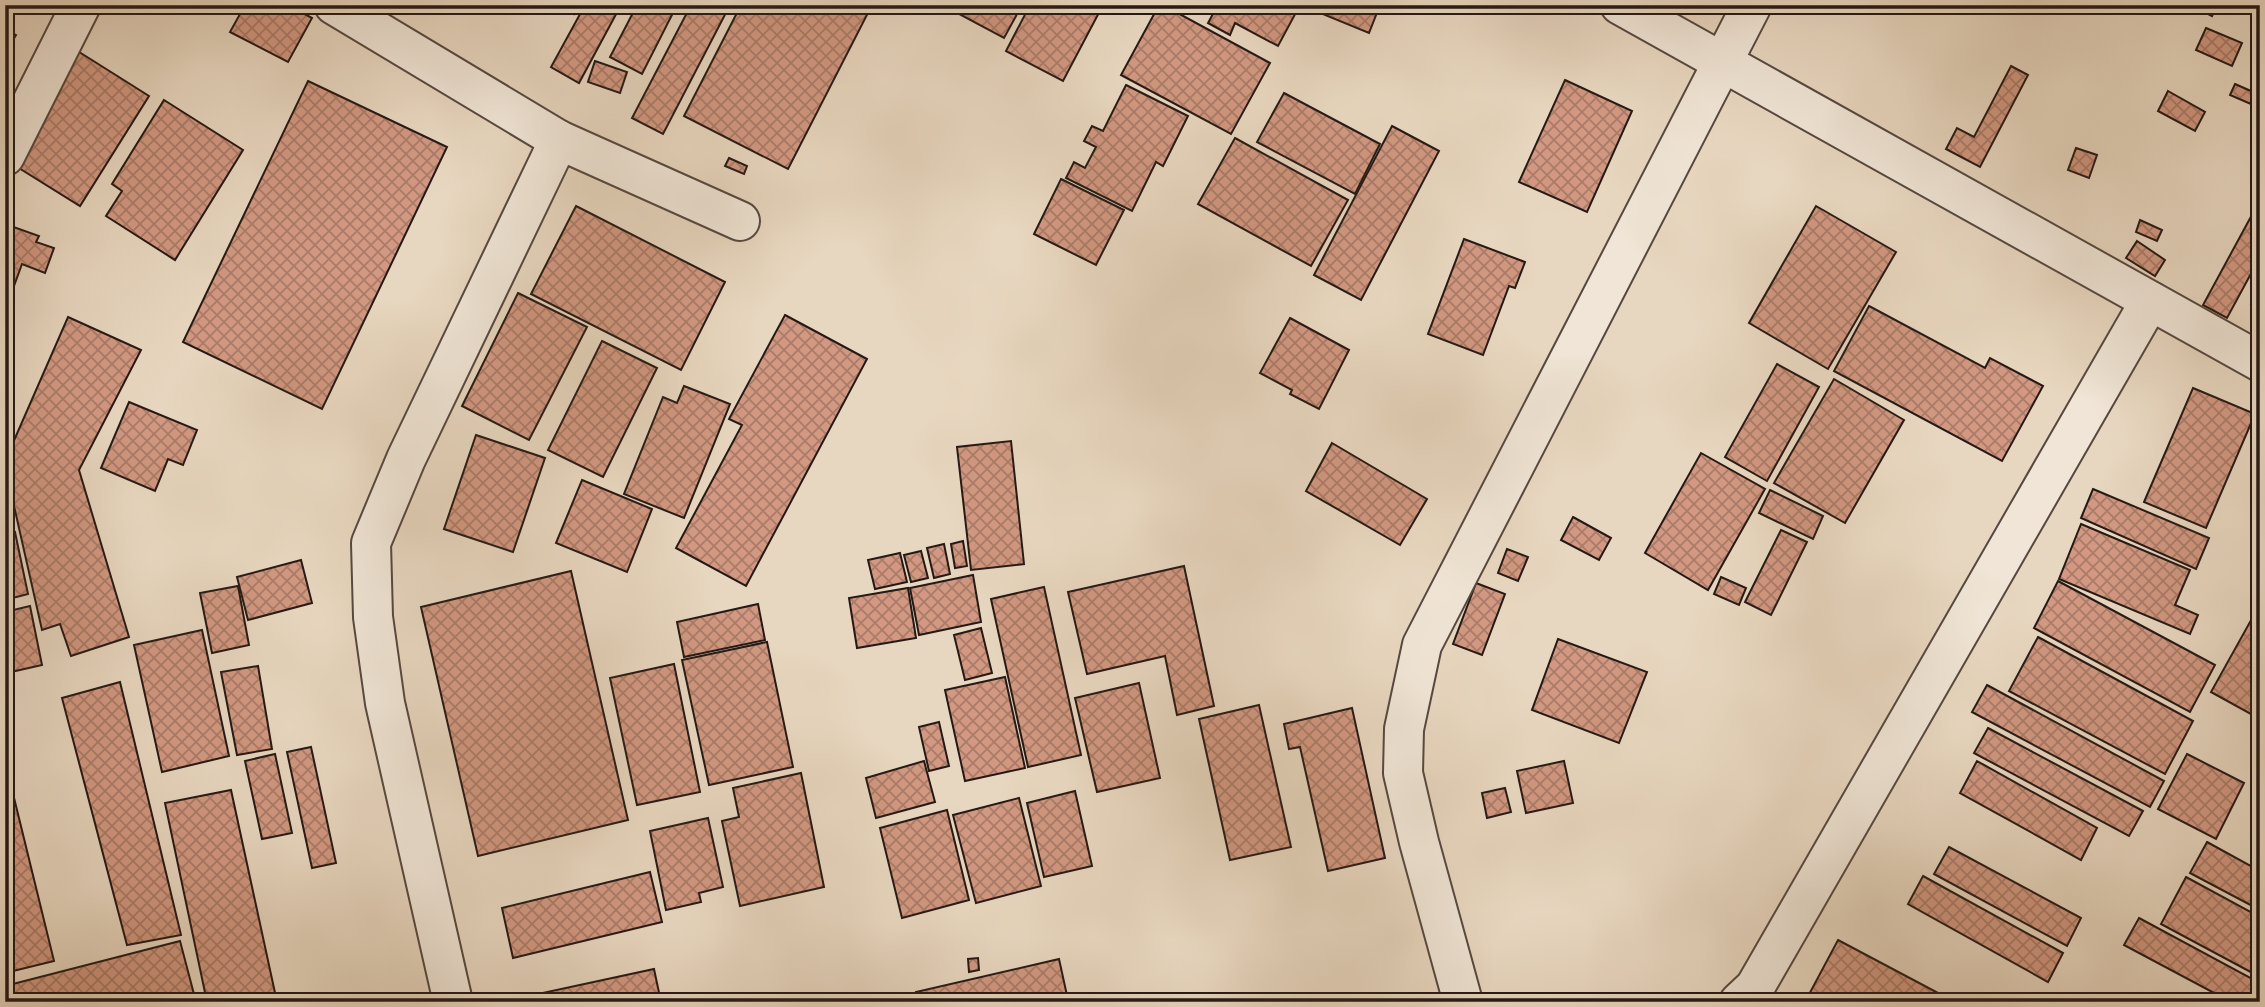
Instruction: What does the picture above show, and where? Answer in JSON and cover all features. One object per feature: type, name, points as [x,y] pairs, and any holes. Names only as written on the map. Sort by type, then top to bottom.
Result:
[{"type":"street","points":[[5,156],[81,5]]},
{"type":"street","points":[[334,5],[559,140],[740,221]]},
{"type":"street","points":[[1620,5],[2260,362]]},
{"type":"street","points":[[1463,1002],[1403,773],[1404,729],[1422,645],[1752,5]]},
{"type":"street","points":[[453,1002],[385,703],[373,617],[371,543],[406,459],[559,140]]},
{"type":"street","points":[[1739,1002],[1755,987],[2150,301]]},
{"type":"building","points":[[245,5],[288,5],[312,18],[288,62],[230,32]]},
{"type":"building","points":[[559,5],[579,5],[574,14]]},
{"type":"building","points":[[585,5],[621,5],[579,83],[551,67]]},
{"type":"building","points":[[637,5],[677,5],[642,74],[610,57]]},
{"type":"building","points":[[691,5],[730,5],[663,134],[632,118]]},
{"type":"building","points":[[741,5],[872,5],[788,169],[684,116]]},
{"type":"building","points":[[1022,5],[1004,38],[946,7]]},
{"type":"building","points":[[1030,5],[1103,5],[1063,81],[1006,51]]},
{"type":"building","points":[[1159,5],[1270,63],[1231,134],[1121,75]]},
{"type":"building","points":[[1202,5],[1300,5],[1278,46],[1235,23],[1230,35],[1208,23],[1214,12]]},
{"type":"building","points":[[1309,5],[1380,5],[1369,33],[1308,8]]},
{"type":"building","points":[[2191,5],[2217,5],[2212,16]]},
{"type":"building","points":[[2206,28],[2242,43],[2232,66],[2196,50]]},
{"type":"building","points":[[5,29],[16,35],[5,53]]},
{"type":"building","points":[[76,50],[149,96],[80,206],[6,160]]},
{"type":"building","points":[[595,61],[627,72],[620,93],[588,82]]},
{"type":"building","points":[[2011,66],[2028,75],[1980,167],[1946,149],[1957,128],[1974,137]]},
{"type":"building","points":[[1565,80],[1632,111],[1587,212],[1519,182]]},
{"type":"building","points":[[308,81],[447,147],[322,409],[183,342]]},
{"type":"building","points":[[2235,84],[2260,95],[2260,108],[2230,95]]},
{"type":"building","points":[[1126,85],[1188,116],[1163,166],[1156,162],[1132,211],[1066,178],[1074,162],[1085,168],[1096,147],[1084,141],[1092,126],[1103,131]]},
{"type":"building","points":[[2168,91],[2205,112],[2195,131],[2158,111]]},
{"type":"building","points":[[1284,93],[1380,144],[1355,194],[1257,142]]},
{"type":"building","points":[[164,100],[243,150],[175,260],[106,216],[122,191],[112,184]]},
{"type":"building","points":[[1392,126],[1439,151],[1361,300],[1314,275]]},
{"type":"building","points":[[1235,138],[1348,200],[1311,266],[1198,204]]},
{"type":"building","points":[[2076,148],[2097,155],[2089,178],[2068,170]]},
{"type":"building","points":[[729,158],[747,166],[744,174],[725,166]]},
{"type":"building","points":[[1061,179],[1124,210],[1096,265],[1034,234]]},
{"type":"building","points":[[2260,200],[2260,257],[2227,318],[2203,305]]},
{"type":"building","points":[[576,206],[725,282],[681,370],[531,294]]},
{"type":"building","points":[[1816,206],[1896,252],[1828,369],[1749,323]]},
{"type":"building","points":[[2140,220],[2162,230],[2157,241],[2136,232]]},
{"type":"building","points":[[5,224],[39,236],[36,242],[54,248],[45,273],[22,264],[10,297],[5,295]]},
{"type":"building","points":[[1464,239],[1525,262],[1515,288],[1509,286],[1483,355],[1428,334]]},
{"type":"building","points":[[2137,241],[2165,260],[2155,276],[2126,258]]},
{"type":"building","points":[[2260,283],[2260,308],[2251,304]]},
{"type":"building","points":[[518,293],[587,327],[529,440],[462,406]]},
{"type":"building","points":[[1869,306],[1985,368],[1990,358],[2043,386],[2002,461],[1834,371]]},
{"type":"building","points":[[785,315],[867,359],[746,586],[676,548],[742,425],[729,419]]},
{"type":"building","points":[[68,317],[141,350],[79,470],[129,637],[71,656],[60,624],[42,630],[5,466]]},
{"type":"building","points":[[1290,318],[1349,350],[1319,409],[1290,394],[1292,390],[1260,373]]},
{"type":"building","points":[[602,341],[657,368],[603,477],[548,450]]},
{"type":"building","points":[[1777,364],[1819,387],[1767,481],[1725,457]]},
{"type":"building","points":[[1834,379],[1904,420],[1845,523],[1774,483]]},
{"type":"building","points":[[684,386],[730,404],[684,518],[624,494],[663,397],[677,403]]},
{"type":"building","points":[[2193,388],[2255,414],[2206,528],[2144,502]]},
{"type":"building","points":[[129,402],[197,430],[183,465],[168,459],[155,491],[101,468]]},
{"type":"building","points":[[476,435],[545,458],[513,552],[444,529]]},
{"type":"building","points":[[1011,441],[1024,564],[971,570],[957,447]]},
{"type":"building","points":[[1332,443],[1427,499],[1400,545],[1306,491]]},
{"type":"building","points":[[1701,453],[1765,489],[1708,590],[1645,553]]},
{"type":"building","points":[[582,480],[652,509],[627,572],[556,543]]},
{"type":"building","points":[[2093,489],[2209,538],[2196,569],[2081,518]]},
{"type":"building","points":[[1770,490],[1823,516],[1813,539],[1759,513]]},
{"type":"building","points":[[1573,517],[1611,538],[1599,560],[1561,540]]},
{"type":"building","points":[[2081,524],[2190,570],[2175,605],[2198,615],[2190,634],[2059,579]]},
{"type":"building","points":[[1781,530],[1807,542],[1771,615],[1745,602]]},
{"type":"building","points":[[15,532],[28,594],[5,600],[5,534]]},
{"type":"building","points":[[963,541],[967,566],[955,568],[951,544]]},
{"type":"building","points":[[944,544],[950,574],[934,578],[927,548]]},
{"type":"building","points":[[1507,549],[1528,557],[1518,581],[1498,573]]},
{"type":"building","points":[[921,551],[928,578],[911,582],[904,555]]},
{"type":"building","points":[[900,553],[907,582],[875,589],[868,560]]},
{"type":"building","points":[[301,560],[312,603],[248,620],[237,577]]},
{"type":"building","points":[[1184,566],[1214,706],[1177,715],[1165,656],[1087,674],[1068,592]]},
{"type":"building","points":[[571,571],[628,820],[478,856],[421,607]]},
{"type":"building","points":[[973,575],[981,622],[919,635],[910,588]]},
{"type":"building","points":[[1721,577],[1746,588],[1739,605],[1714,594]]},
{"type":"building","points":[[2058,581],[2215,665],[2190,712],[2034,628]]},
{"type":"building","points":[[1476,583],[1505,594],[1482,655],[1453,644]]},
{"type":"building","points":[[238,586],[249,645],[212,653],[200,593]]},
{"type":"building","points":[[1044,587],[1081,755],[1028,767],[991,599]]},
{"type":"building","points":[[908,588],[916,638],[857,648],[849,598]]},
{"type":"building","points":[[758,604],[765,640],[684,657],[677,622]]},
{"type":"building","points":[[2260,604],[2260,719],[2211,692]]},
{"type":"building","points":[[30,606],[42,665],[11,672],[5,646],[5,612]]},
{"type":"building","points":[[981,628],[992,673],[965,680],[954,635]]},
{"type":"building","points":[[202,630],[229,756],[162,772],[134,645]]},
{"type":"building","points":[[2038,637],[2193,721],[2165,774],[2009,691]]},
{"type":"building","points":[[1558,639],[1647,672],[1619,743],[1532,710]]},
{"type":"building","points":[[767,642],[793,767],[709,785],[682,660]]},
{"type":"building","points":[[674,664],[700,792],[637,805],[610,678]]},
{"type":"building","points":[[258,666],[272,749],[237,755],[221,672]]},
{"type":"building","points":[[1005,677],[1025,768],[965,781],[945,690]]},
{"type":"building","points":[[120,682],[181,935],[127,945],[62,698]]},
{"type":"building","points":[[1139,683],[1160,778],[1097,792],[1075,698]]},
{"type":"building","points":[[1987,685],[2164,781],[2150,807],[1972,712]]},
{"type":"building","points":[[1259,705],[1291,847],[1230,860],[1199,719]]},
{"type":"building","points":[[1352,708],[1385,858],[1328,871],[1300,747],[1289,749],[1284,724]]},
{"type":"building","points":[[939,722],[949,766],[929,771],[919,727]]},
{"type":"building","points":[[1988,728],[2143,811],[2129,836],[1974,753]]},
{"type":"building","points":[[311,747],[336,863],[312,868],[287,752]]},
{"type":"building","points":[[275,754],[292,833],[262,839],[245,761]]},
{"type":"building","points":[[2187,754],[2244,783],[2216,839],[2158,809]]},
{"type":"building","points":[[5,761],[54,961],[5,973]]},
{"type":"building","points":[[924,761],[935,802],[876,818],[866,778]]},
{"type":"building","points":[[1564,761],[1573,803],[1526,813],[1517,771]]},
{"type":"building","points":[[1977,761],[2097,828],[2081,860],[1960,793]]},
{"type":"building","points":[[801,773],[824,887],[740,906],[722,821],[739,817],[733,788]]},
{"type":"building","points":[[1505,788],[1511,812],[1487,818],[1482,793]]},
{"type":"building","points":[[231,790],[277,1002],[207,1002],[165,803]]},
{"type":"building","points":[[1075,791],[1092,866],[1044,877],[1027,803]]},
{"type":"building","points":[[1019,798],[1041,886],[976,903],[953,815]]},
{"type":"building","points":[[947,810],[969,900],[902,918],[880,828]]},
{"type":"building","points":[[708,818],[723,887],[699,893],[701,902],[666,910],[650,831]]},
{"type":"building","points":[[2207,842],[2260,871],[2260,910],[2190,873]]},
{"type":"building","points":[[1949,847],[2081,918],[2067,946],[1934,874]]},
{"type":"building","points":[[650,872],[662,922],[513,958],[502,908]]},
{"type":"building","points":[[1923,876],[2063,953],[2048,982],[1908,904]]},
{"type":"building","points":[[2186,877],[2260,917],[2260,977],[2161,924]]},
{"type":"building","points":[[2139,918],[2260,983],[2260,1002],[2231,1002],[2124,945]]},
{"type":"building","points":[[1838,940],[1955,1002],[1805,1002]]},
{"type":"building","points":[[180,941],[195,998],[181,1002],[7,1002],[5,986]]},
{"type":"building","points":[[978,958],[979,970],[969,972],[968,959]]},
{"type":"building","points":[[1059,959],[1068,1000],[918,1002],[916,992]]},
{"type":"building","points":[[654,969],[661,1002],[510,1002],[510,1000]]}]
